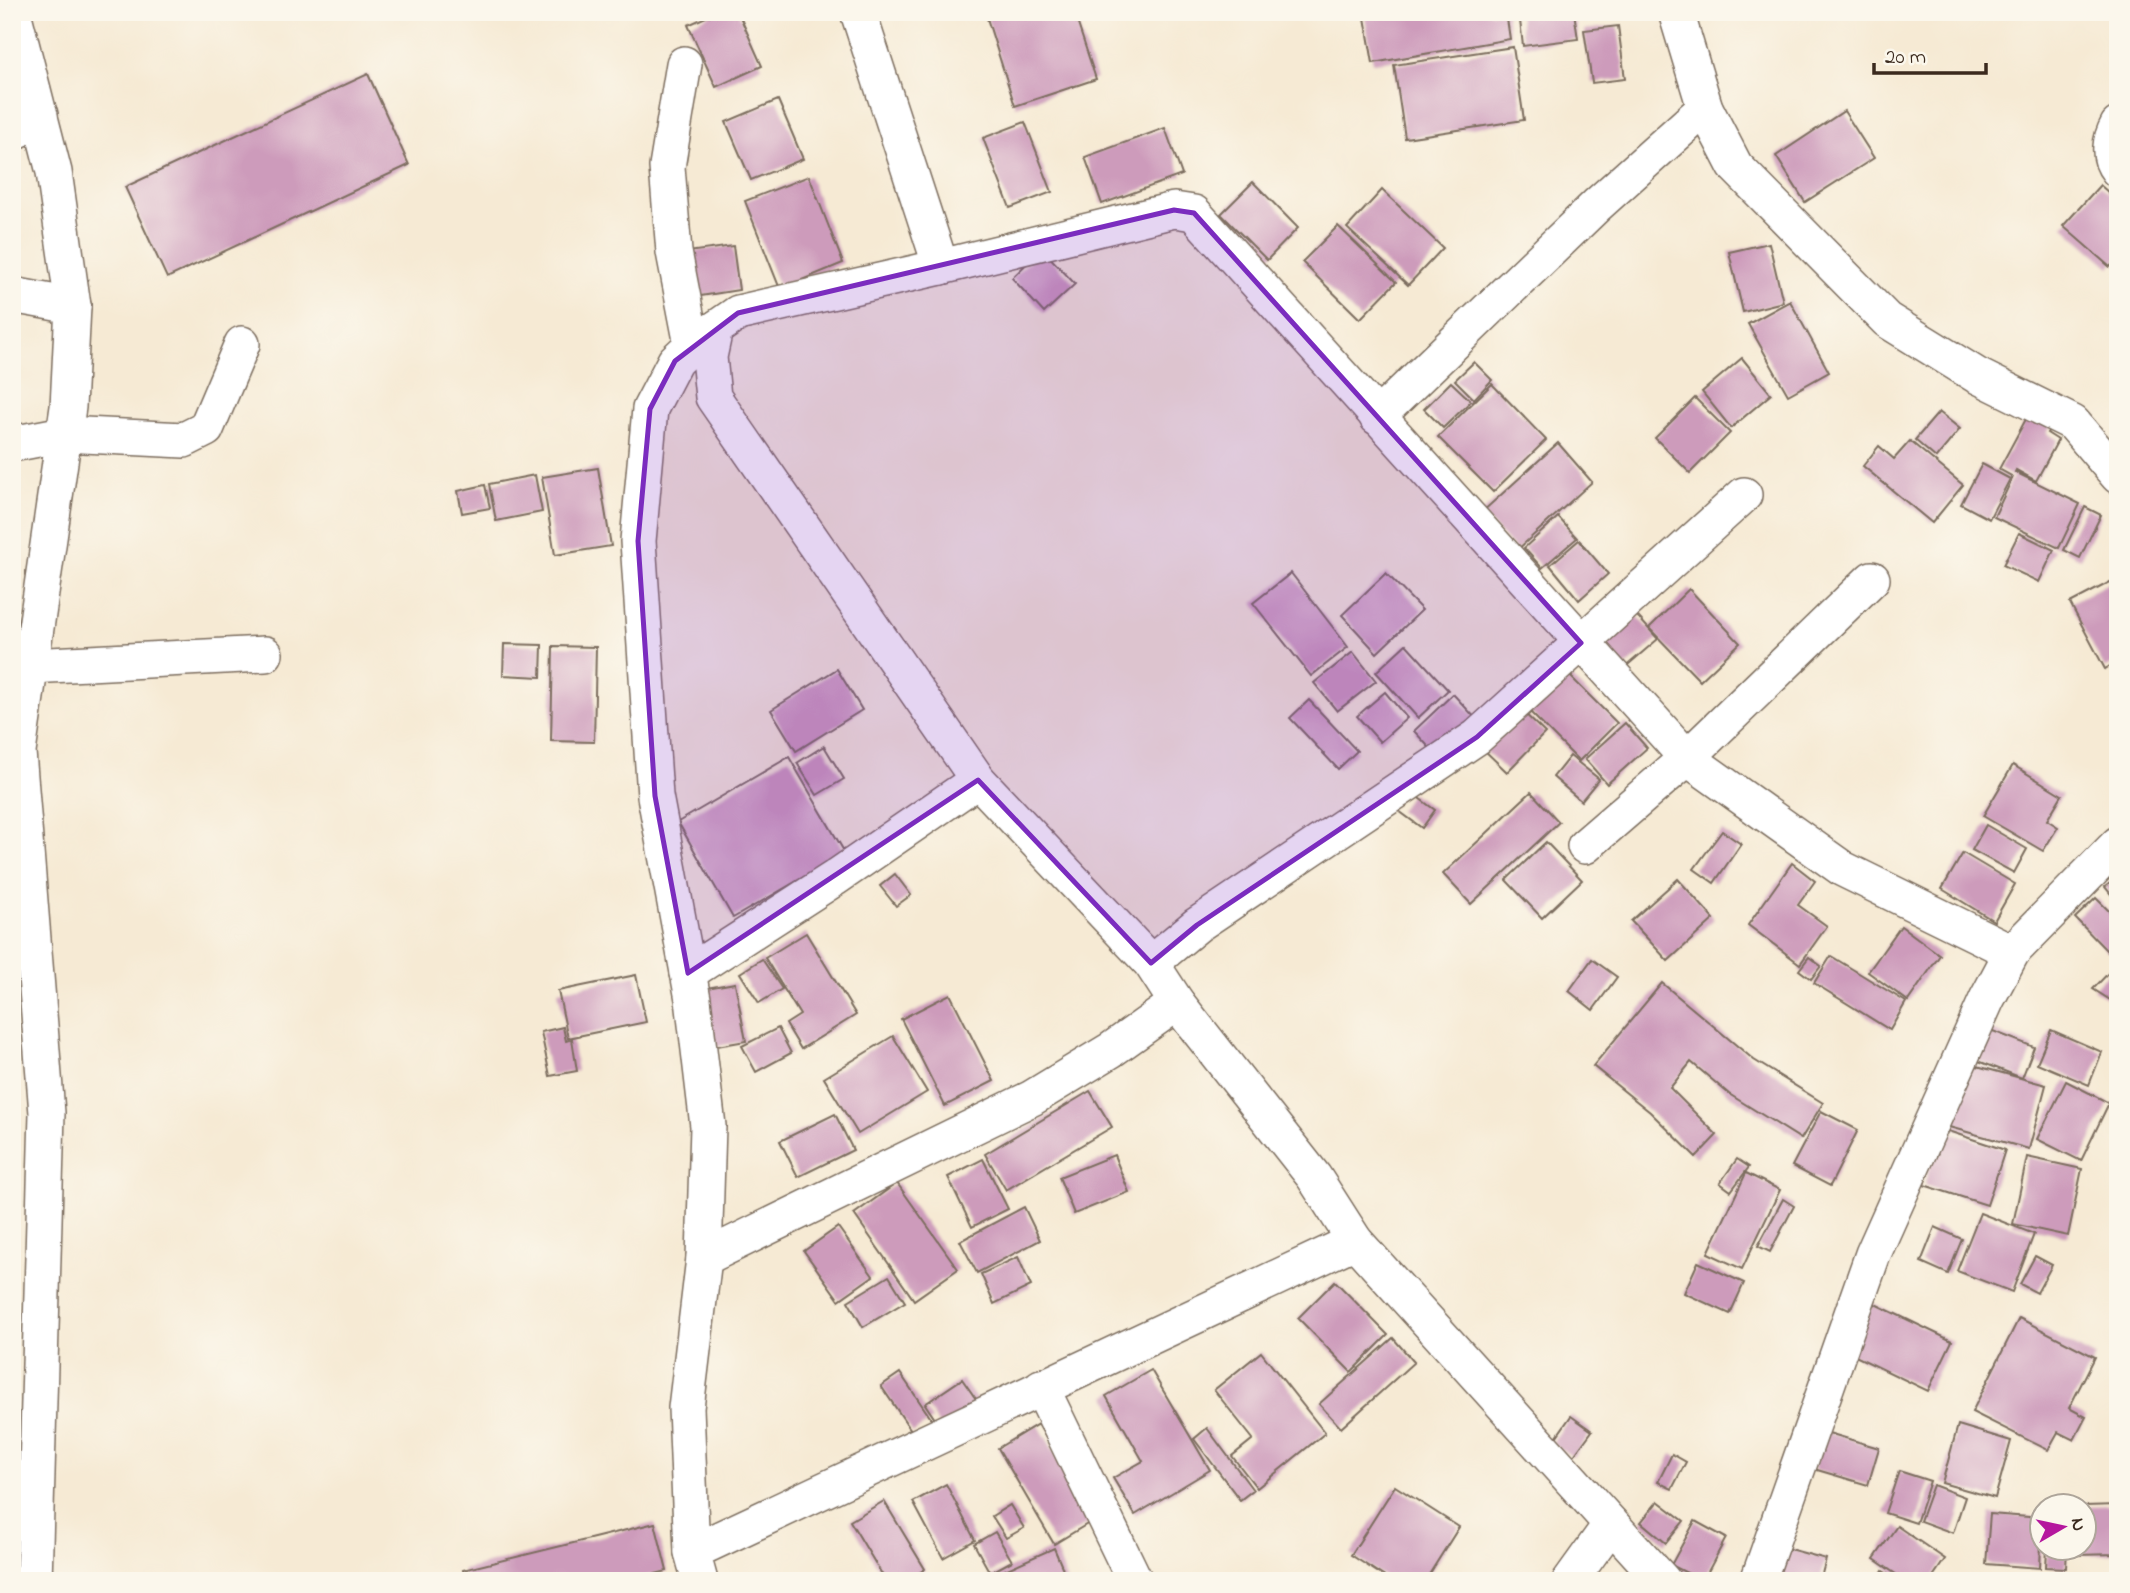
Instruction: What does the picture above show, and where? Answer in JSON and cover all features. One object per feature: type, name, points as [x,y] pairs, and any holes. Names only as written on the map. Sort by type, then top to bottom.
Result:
[{"type":"street","points":[[13,12],[26,125],[54,172],[73,306],[68,407],[18,752],[47,1113],[34,1581]]},
{"type":"street","points":[[858,12],[942,267]]},
{"type":"street","points":[[1676,12],[1705,108],[1735,166],[1887,320],[1976,375],[2073,424],[2118,476]]},
{"type":"street","points":[[684,64],[667,167],[674,252],[704,337],[709,356],[713,397],[978,780],[1151,963],[1177,1003],[1314,1177],[1355,1241],[1663,1581]]},
{"type":"street","points":[[1377,417],[1597,205],[1705,108]]},
{"type":"street","points":[[2118,125],[2112,136],[2111,162],[2118,170]]},
{"type":"street","points":[[1355,1241],[1041,1387],[696,1566],[686,1409],[704,1258],[708,1126],[688,973],[655,796],[638,541],[650,409],[675,361],[738,313],[942,267],[1174,210],[1194,213],[1686,758],[1843,869],[2012,952]]},
{"type":"street","points":[[12,295],[73,306]]},
{"type":"street","points":[[12,444],[64,434],[184,440],[206,429],[242,344]]},
{"type":"street","points":[[1151,963],[1197,925],[1477,737],[1744,495]]},
{"type":"street","points":[[1585,846],[1686,758],[1872,579]]},
{"type":"street","points":[[30,666],[265,654]]},
{"type":"street","points":[[688,973],[835,878],[978,780]]},
{"type":"street","points":[[1758,1581],[1873,1254],[1987,999],[2012,952],[2118,844]]},
{"type":"street","points":[[704,1258],[1032,1098],[1111,1050],[1177,1003]]},
{"type":"street","points":[[1041,1387],[1135,1581]]},
{"type":"street","points":[[1570,1581],[1611,1524]]},
{"type":"highlighted area","points":[[1174,210],[1194,213],[1581,643],[1477,737],[1197,925],[1151,963],[978,780],[688,973],[655,796],[638,541],[650,409],[675,361],[738,313]]},
{"type":"building","points":[[717,12],[738,12],[762,66],[716,87],[688,25]]},
{"type":"building","points":[[985,12],[1074,12],[1096,79],[1015,106]]},
{"type":"building","points":[[1364,12],[1506,12],[1510,39],[1373,63]]},
{"type":"building","points":[[1519,12],[1574,12],[1578,39],[1523,46]]},
{"type":"building","points":[[1618,26],[1625,79],[1592,83],[1584,30]]},
{"type":"building","points":[[1513,47],[1524,120],[1405,138],[1394,65]]},
{"type":"building","points":[[368,74],[409,165],[167,278],[125,187]]},
{"type":"building","points":[[778,100],[803,159],[751,180],[726,122]]},
{"type":"building","points":[[1844,111],[1874,158],[1805,202],[1776,156]]},
{"type":"building","points":[[1025,122],[1052,192],[1010,208],[983,138]]},
{"type":"building","points":[[1165,128],[1182,175],[1102,204],[1085,157]]},
{"type":"building","points":[[809,176],[843,263],[780,289],[745,201]]},
{"type":"building","points":[[1253,182],[1298,228],[1267,260],[1221,214]]},
{"type":"building","points":[[2100,185],[2118,201],[2118,257],[2110,267],[2063,226]]},
{"type":"building","points":[[1382,190],[1443,248],[1408,285],[1347,228]]},
{"type":"building","points":[[1338,226],[1396,282],[1360,319],[1302,262]]},
{"type":"building","points":[[1769,243],[1783,302],[1743,312],[1729,252]]},
{"type":"building","points":[[733,246],[739,290],[694,297],[687,252]]},
{"type":"building","points":[[1042,249],[1075,284],[1044,313],[1012,278]]},
{"type":"building","points":[[1790,301],[1829,372],[1788,395],[1748,324]]},
{"type":"building","points":[[1742,358],[1771,394],[1731,428],[1702,392]]},
{"type":"building","points":[[1474,362],[1492,380],[1474,399],[1455,380]]},
{"type":"building","points":[[1451,382],[1471,401],[1443,428],[1424,409]]},
{"type":"building","points":[[1492,384],[1546,440],[1493,492],[1438,437]]},
{"type":"building","points":[[1695,398],[1730,433],[1690,473],[1655,438]]},
{"type":"building","points":[[1939,412],[1960,429],[1936,458],[1915,440]]},
{"type":"building","points":[[2026,419],[2054,422],[2047,433],[2058,440],[2036,481],[2016,470],[2015,472],[2080,504],[2059,548],[1994,517],[2013,477],[1999,469]]},
{"type":"building","points":[[1910,441],[1963,485],[1932,523],[1863,466],[1879,446],[1894,459]]},
{"type":"building","points":[[1558,443],[1592,482],[1516,551],[1481,513]]},
{"type":"building","points":[[1982,464],[2010,479],[1989,519],[1961,504]]},
{"type":"building","points":[[598,468],[611,546],[555,555],[542,477]]},
{"type":"building","points":[[535,475],[542,512],[496,521],[489,484]]},
{"type":"building","points":[[485,485],[490,508],[462,513],[458,491]]},
{"type":"building","points":[[2085,507],[2101,515],[2080,558],[2064,550]]},
{"type":"building","points":[[1558,517],[1577,538],[1542,568],[1524,548]]},
{"type":"building","points":[[2019,533],[2054,550],[2039,582],[2003,565]]},
{"type":"building","points":[[1579,540],[1608,574],[1579,600],[1550,565]]},
{"type":"building","points":[[1291,573],[1348,647],[1311,676],[1253,603]]},
{"type":"building","points":[[1386,573],[1422,610],[1377,653],[1342,615]]},
{"type":"building","points":[[2118,578],[2118,661],[2105,669],[2070,603]]},
{"type":"building","points":[[1689,589],[1740,643],[1700,681],[1649,628]]},
{"type":"building","points":[[1629,607],[1658,639],[1623,669],[1595,637]]},
{"type":"building","points":[[504,644],[542,645],[541,677],[503,675]]},
{"type":"building","points":[[1406,644],[1448,690],[1418,718],[1376,672]]},
{"type":"building","points":[[553,646],[596,647],[594,742],[551,741]]},
{"type":"building","points":[[1353,652],[1376,681],[1337,711],[1314,683]]},
{"type":"building","points":[[837,669],[862,710],[796,751],[771,710]]},
{"type":"building","points":[[1567,673],[1617,723],[1579,761],[1529,711]]},
{"type":"building","points":[[1385,692],[1407,718],[1380,742],[1357,716]]},
{"type":"building","points":[[1453,694],[1479,722],[1440,759],[1414,731]]},
{"type":"building","points":[[1309,700],[1357,751],[1338,769],[1290,718]]},
{"type":"building","points":[[1518,707],[1545,733],[1507,772],[1481,747]]},
{"type":"building","points":[[1625,723],[1647,748],[1607,784],[1585,759]]},
{"type":"building","points":[[824,746],[844,779],[817,795],[797,763]]},
{"type":"building","points":[[1570,756],[1599,779],[1581,801],[1553,777]]},
{"type":"building","points":[[789,757],[845,853],[733,918],[678,822]]},
{"type":"building","points":[[2013,765],[2062,795],[2047,820],[2058,827],[2043,851],[1983,816]]},
{"type":"building","points":[[1531,792],[1559,822],[1471,904],[1443,874]]},
{"type":"building","points":[[1412,793],[1435,810],[1422,828],[1399,811]]},
{"type":"building","points":[[1986,825],[2027,849],[2014,873],[1972,850]]},
{"type":"building","points":[[1722,831],[1741,844],[1714,883],[1694,869]]},
{"type":"building","points":[[1546,842],[1582,880],[1542,918],[1506,880]]},
{"type":"building","points":[[1963,853],[2015,884],[1994,921],[1942,889]]},
{"type":"building","points":[[1792,863],[1815,881],[1798,905],[1827,926],[1800,964],[1748,925]]},
{"type":"building","points":[[895,874],[911,895],[896,906],[880,886]]},
{"type":"building","points":[[2118,877],[2118,903],[2105,887]]},
{"type":"building","points":[[1678,879],[1714,919],[1668,961],[1631,921]]},
{"type":"building","points":[[2096,898],[2118,920],[2118,944],[2109,953],[2075,918]]},
{"type":"building","points":[[1901,926],[1940,955],[1908,1001],[1868,972]]},
{"type":"building","points":[[806,933],[856,1015],[801,1049],[786,1024],[800,1015],[765,958]]},
{"type":"building","points":[[1831,956],[1906,1002],[1890,1030],[1814,983]]},
{"type":"building","points":[[1809,957],[1821,966],[1811,979],[1799,970]]},
{"type":"building","points":[[762,959],[782,989],[759,1003],[740,973]]},
{"type":"building","points":[[1592,959],[1617,977],[1593,1010],[1569,991]]},
{"type":"building","points":[[2118,963],[2118,1005],[2093,989]]},
{"type":"building","points":[[636,975],[646,1022],[568,1038],[558,991]]},
{"type":"building","points":[[735,983],[746,1041],[711,1047],[701,989]]},
{"type":"building","points":[[1662,983],[1754,1060],[1823,1103],[1801,1139],[1729,1094],[1691,1062],[1670,1088],[1717,1135],[1696,1157],[1650,1112],[1593,1066]]},
{"type":"building","points":[[950,994],[994,1081],[945,1106],[901,1019]]},
{"type":"building","points":[[1980,1026],[2034,1047],[2022,1078],[1968,1057]]},
{"type":"building","points":[[563,1027],[566,1041],[572,1039],[577,1071],[550,1076],[541,1032]]},
{"type":"building","points":[[778,1028],[791,1053],[756,1072],[742,1046]]},
{"type":"building","points":[[2051,1030],[2102,1052],[2089,1085],[2037,1063]]},
{"type":"building","points":[[893,1036],[927,1092],[858,1134],[824,1078]]},
{"type":"building","points":[[1966,1063],[2046,1085],[2029,1149],[1949,1127]]},
{"type":"building","points":[[2066,1081],[2109,1103],[2081,1161],[2037,1139]]},
{"type":"building","points":[[1090,1091],[1112,1127],[1006,1190],[985,1154]]},
{"type":"building","points":[[1821,1111],[1858,1130],[1830,1186],[1792,1166]]},
{"type":"building","points":[[835,1114],[853,1150],[798,1177],[780,1141]]},
{"type":"building","points":[[1942,1129],[2005,1150],[1987,1205],[1924,1185]]},
{"type":"building","points":[[1114,1155],[1129,1192],[1074,1214],[1059,1177]]},
{"type":"building","points":[[2027,1157],[2082,1169],[2068,1236],[2013,1224]]},
{"type":"building","points":[[983,1159],[1008,1209],[972,1227],[948,1177]]},
{"type":"building","points":[[1737,1159],[1749,1167],[1731,1191],[1720,1183]]},
{"type":"building","points":[[1746,1173],[1780,1190],[1742,1269],[1708,1253]]},
{"type":"building","points":[[897,1183],[958,1269],[914,1300],[854,1214]]},
{"type":"building","points":[[1783,1199],[1794,1206],[1770,1252],[1758,1246]]},
{"type":"building","points":[[1024,1207],[1040,1240],[977,1273],[960,1241]]},
{"type":"building","points":[[1980,1213],[2034,1234],[2012,1292],[1957,1271]]},
{"type":"building","points":[[838,1227],[873,1276],[839,1300],[804,1251]]},
{"type":"building","points":[[1935,1227],[1962,1239],[1948,1274],[1921,1262]]},
{"type":"building","points":[[2035,1256],[2052,1265],[2037,1293],[2020,1284]]},
{"type":"building","points":[[1018,1257],[1031,1286],[994,1304],[981,1274]]},
{"type":"building","points":[[1698,1262],[1744,1283],[1730,1314],[1684,1293]]},
{"type":"building","points":[[889,1276],[905,1302],[863,1327],[848,1301]]},
{"type":"building","points":[[1335,1281],[1388,1335],[1351,1372],[1298,1318]]},
{"type":"building","points":[[1873,1303],[1952,1341],[1928,1391],[1849,1353]]},
{"type":"building","points":[[2019,1318],[2095,1357],[2069,1408],[2086,1417],[2074,1440],[2058,1432],[2048,1450],[1972,1412]]},
{"type":"building","points":[[1393,1338],[1414,1362],[1341,1428],[1319,1404]]},
{"type":"building","points":[[1261,1352],[1325,1433],[1257,1488],[1232,1456],[1253,1439],[1214,1390]]},
{"type":"building","points":[[1151,1370],[1210,1470],[1135,1515],[1113,1478],[1143,1461],[1106,1396]]},
{"type":"building","points":[[900,1373],[932,1420],[913,1433],[881,1386]]},
{"type":"building","points":[[962,1379],[978,1402],[941,1428],[925,1404]]},
{"type":"building","points":[[1571,1416],[1592,1431],[1573,1457],[1552,1443]]},
{"type":"building","points":[[1038,1424],[1094,1520],[1054,1544],[998,1448]]},
{"type":"building","points":[[1958,1425],[2011,1441],[1995,1498],[1942,1483]]},
{"type":"building","points":[[1207,1428],[1253,1490],[1240,1500],[1194,1439]]},
{"type":"building","points":[[1825,1432],[1879,1448],[1868,1485],[1814,1469]]},
{"type":"building","points":[[1672,1454],[1686,1462],[1672,1489],[1658,1482]]},
{"type":"building","points":[[1899,1471],[1930,1481],[1916,1523],[1885,1513]]},
{"type":"building","points":[[946,1484],[975,1540],[943,1558],[913,1502]]},
{"type":"building","points":[[1933,1485],[1965,1497],[1953,1533],[1920,1521]]},
{"type":"building","points":[[1395,1486],[1459,1527],[1425,1581],[1391,1581],[1351,1555]]},
{"type":"building","points":[[884,1501],[925,1569],[906,1581],[886,1581],[850,1521]]},
{"type":"building","points":[[1658,1501],[1684,1521],[1666,1543],[1641,1522]]},
{"type":"building","points":[[1010,1505],[1024,1528],[1006,1538],[992,1516]]},
{"type":"building","points":[[2118,1505],[2118,1554],[2098,1554],[2098,1506]]},
{"type":"building","points":[[1990,1514],[2028,1517],[2028,1562],[2040,1562],[2040,1568],[1986,1564]]},
{"type":"building","points":[[1695,1521],[1726,1538],[1703,1581],[1671,1565]]},
{"type":"building","points":[[655,1523],[667,1571],[628,1581],[465,1581],[463,1570]]},
{"type":"building","points":[[1897,1526],[1945,1559],[1930,1581],[1906,1581],[1874,1559]]},
{"type":"building","points":[[995,1532],[1012,1561],[990,1573],[974,1544]]},
{"type":"building","points":[[1782,1547],[1826,1559],[1820,1581],[1773,1581]]},
{"type":"building","points":[[1054,1548],[1068,1581],[985,1579]]},
{"type":"building","points":[[2046,1562],[2066,1562],[2066,1568],[2046,1567]]},
{"type":"building","points":[[1883,1571],[1898,1581],[1877,1581]]}]
